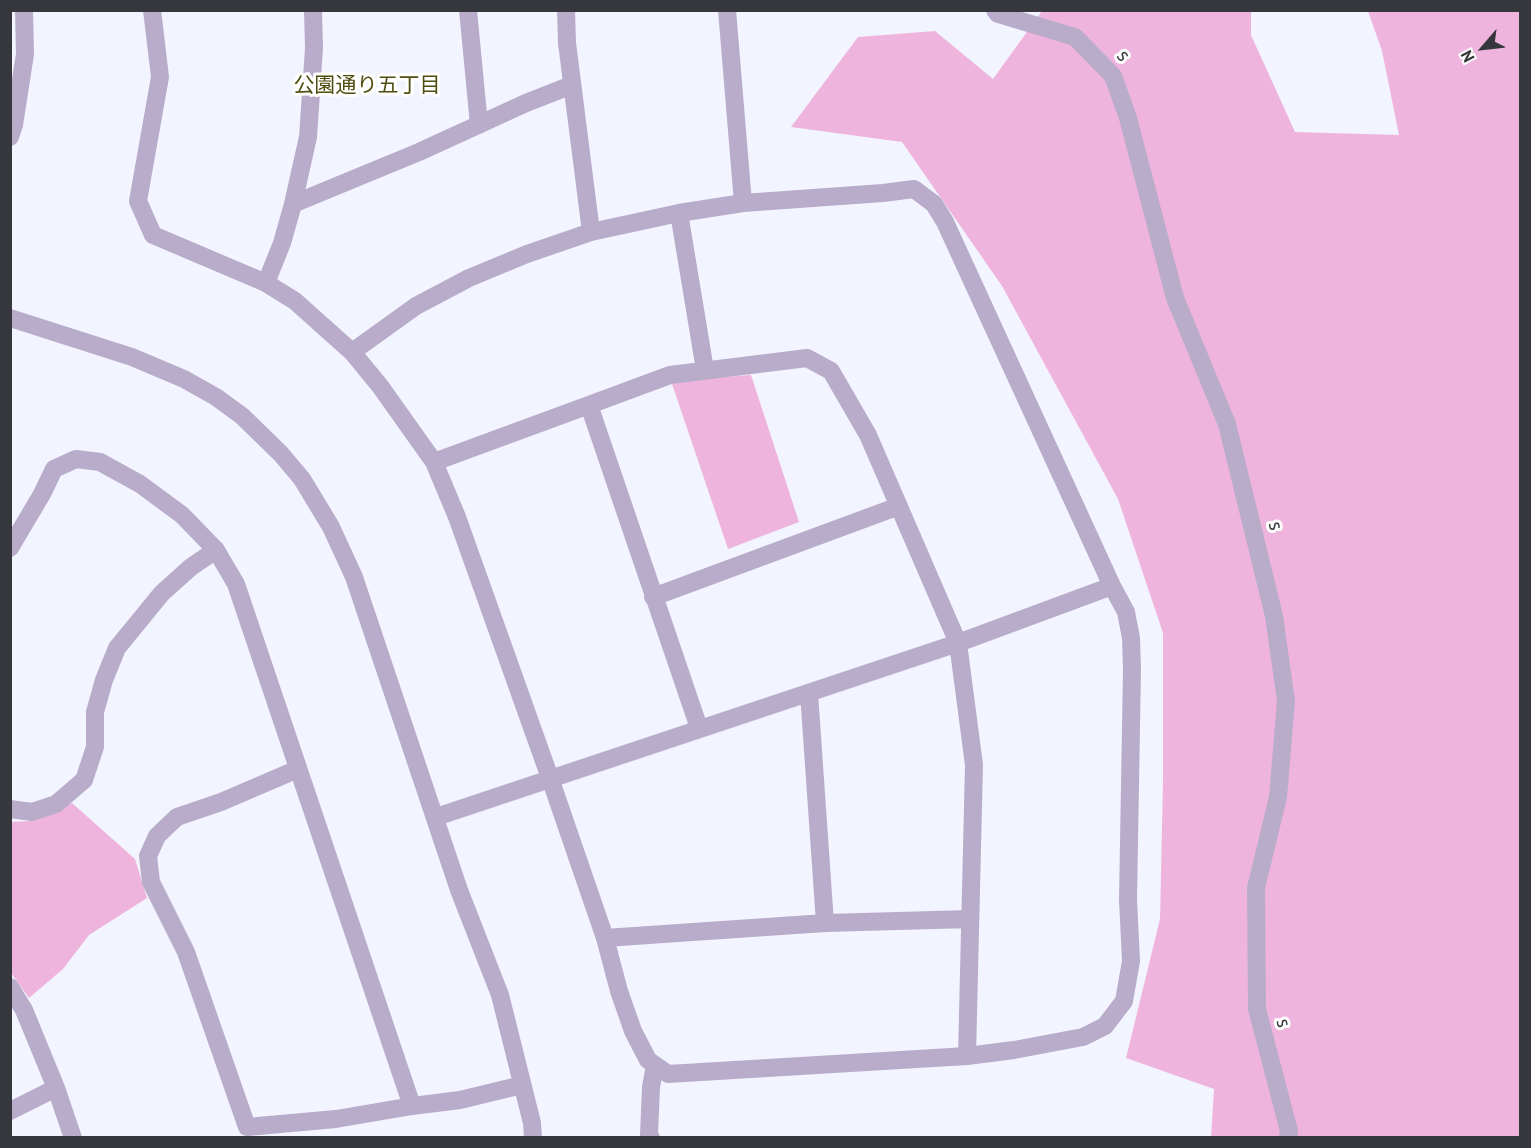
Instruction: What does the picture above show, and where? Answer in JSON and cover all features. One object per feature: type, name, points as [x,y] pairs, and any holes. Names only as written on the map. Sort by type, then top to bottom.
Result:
[{"type":"street","points":[[10,137],[14,125],[25,54],[24,10]]},
{"type":"street","points":[[152,10],[160,77],[138,201],[153,235],[266,283],[295,301],[352,352],[380,386],[434,462],[465,537],[550,778],[605,938],[619,991],[633,1031],[648,1060],[668,1074],[967,1056],[1083,1037],[1105,1026],[1124,1001],[1131,961],[1128,900],[1132,669],[1131,638],[1126,612],[945,222],[934,204],[914,189],[743,203],[679,213],[591,232],[527,254],[468,278],[416,306],[352,352]]},
{"type":"street","points":[[266,283],[282,243],[308,137],[314,48],[313,10]]},
{"type":"street","points":[[468,10],[479,124]]},
{"type":"street","points":[[566,10],[567,43],[591,232]]},
{"type":"street","points":[[727,10],[743,203]]},
{"type":"street","name":"s","points":[[995,10],[998,14],[1075,37],[1113,76],[1128,118],[1175,298],[1227,424],[1274,616],[1286,701],[1278,797],[1256,888],[1257,1009],[1289,1131],[1288,1137]]},
{"type":"street","points":[[293,204],[572,85]]},
{"type":"street","points":[[679,213],[705,370]]},
{"type":"street","points":[[10,318],[132,357],[184,379],[216,397],[242,416],[281,454],[302,479],[344,551],[459,890],[500,995],[532,1123],[533,1137]]},
{"type":"street","points":[[434,462],[670,375],[807,358],[831,371],[868,435],[958,643],[974,765],[967,1056]]},
{"type":"street","points":[[589,405],[699,728]]},
{"type":"street","points":[[10,548],[54,469],[76,459],[100,462],[140,484],[182,515],[216,550],[236,584],[412,1106]]},
{"type":"street","points":[[653,597],[899,506]]},
{"type":"street","points":[[10,809],[32,812],[56,804],[84,780],[95,747],[95,712],[104,680],[117,648],[162,593],[191,567],[216,550]]},
{"type":"street","points":[[436,817],[958,643],[1112,586]]},
{"type":"street","points":[[808,693],[825,923]]},
{"type":"street","points":[[298,769],[221,802],[177,817],[157,836],[148,856],[151,882],[186,952],[250,1132],[460,1100],[522,1085]]},
{"type":"street","points":[[605,938],[825,923],[970,919]]},
{"type":"street","points":[[10,987],[24,1010],[73,1137]]},
{"type":"street","points":[[651,1137],[649,1135],[651,1087],[655,1065]]},
{"type":"street","points":[[10,1111],[56,1088]]},
{"type":"shaded area","points":[[1251,10],[1251,35],[1295,132],[1399,135],[1382,51],[1368,11],[1520,11],[1520,1137],[1211,1137],[1214,1089],[1126,1058],[1160,919],[1163,633],[1118,499],[1002,286],[902,142],[791,127],[858,37],[935,31],[993,79],[1042,11]]},
{"type":"shaded area","points":[[751,375],[799,522],[728,549],[671,381]]},
{"type":"shaded area","points":[[72,803],[135,859],[147,898],[89,935],[63,969],[29,998],[11,973],[10,822],[30,821]]},
{"type":"district","name":"公園通り五丁目","points":[[367,86]]}]
